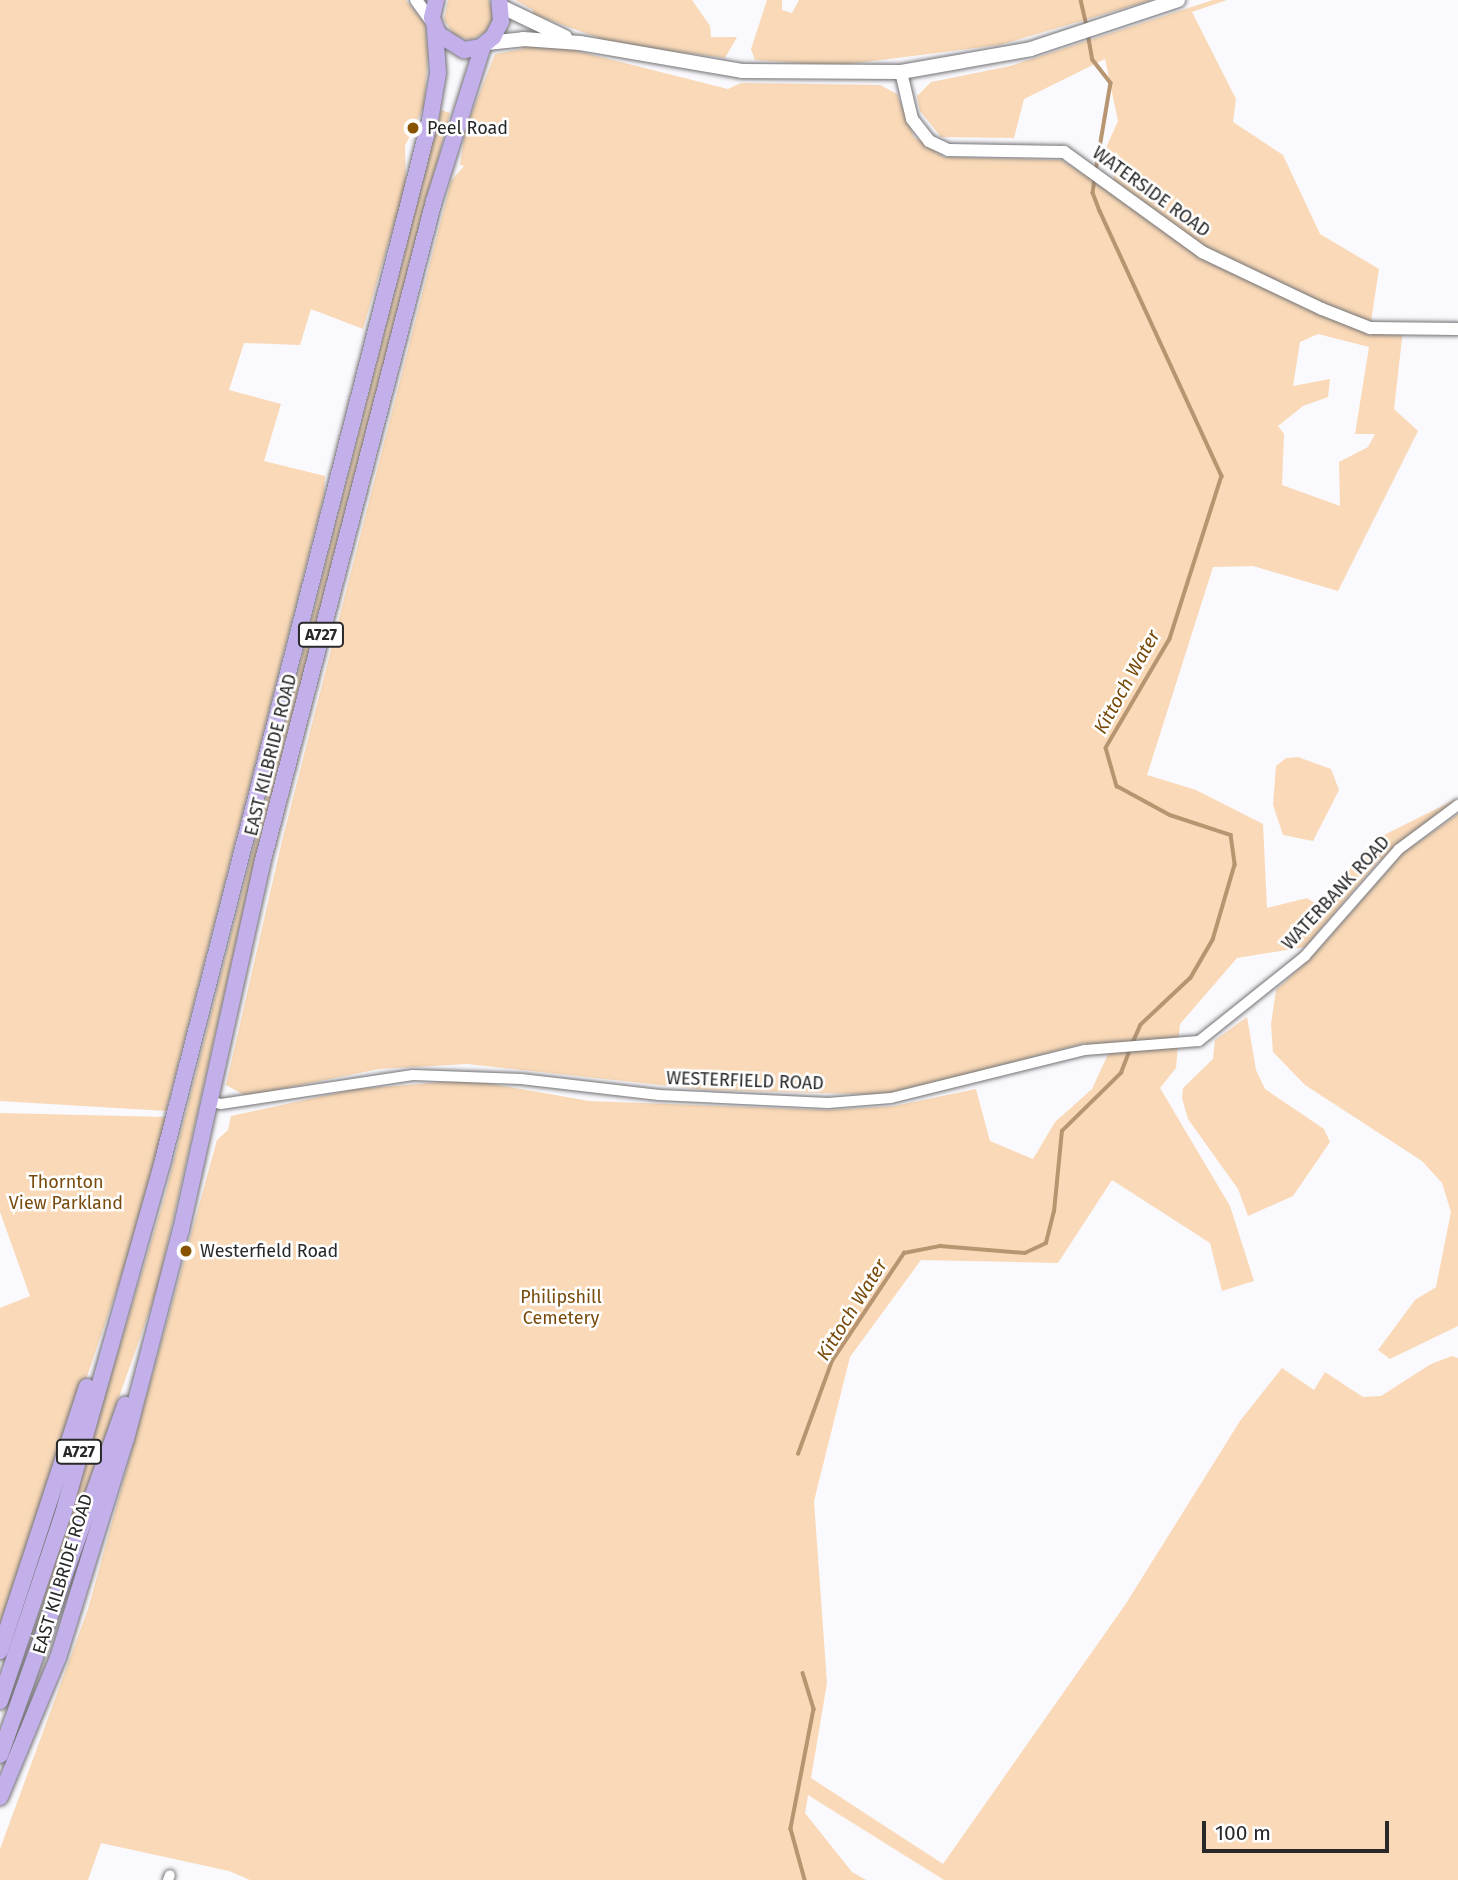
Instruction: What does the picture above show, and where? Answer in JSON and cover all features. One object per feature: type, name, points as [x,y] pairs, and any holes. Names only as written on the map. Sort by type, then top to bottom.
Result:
[{"type":"main road","name":"EAST KILBRIDE ROAD","points":[[0,1701],[36,1602],[163,1160],[430,120],[438,73],[436,0]]},
{"type":"main road","points":[[435,27],[453,47],[523,39],[580,43],[742,71],[901,72],[1031,49],[1178,0]]},
{"type":"main road","name":"EAST KILBRIDE ROAD","points":[[0,1755],[144,1356],[181,1230],[207,1101],[262,864],[434,201],[485,44],[498,30],[499,3]]},
{"type":"main road","points":[[499,3],[580,43]]},
{"type":"main road","name":"EAST KILBRIDE ROAD","points":[[0,1651],[69,1435],[121,1301]]},
{"type":"main road","name":"EAST KILBRIDE ROAD","points":[[0,1797],[75,1608],[126,1439],[144,1356]]},
{"type":"street","points":[[416,0],[435,27]]},
{"type":"street","name":"WATERSIDE ROAD","points":[[901,72],[912,119],[929,141],[948,150],[1064,152],[1102,177],[1149,217],[1202,252],[1322,309],[1370,328],[1458,328]]},
{"type":"street","name":"WATERBANK ROAD","points":[[1111,1050],[1199,1041],[1305,956],[1399,849],[1458,805]]},
{"type":"street","name":"WESTERFIELD ROAD","points":[[207,1101],[221,1104],[413,1075],[521,1079],[659,1095],[828,1103],[891,1098],[1085,1050],[1111,1050]]},
{"type":"green space","points":[[0,0],[406,0],[425,24],[428,55],[424,106],[405,146],[406,184],[363,329],[311,309],[300,345],[244,343],[229,390],[281,404],[264,461],[325,476],[324,495],[166,1111],[0,1101]]},
{"type":"green space","points":[[448,0],[489,0],[494,17],[486,32],[470,40],[454,35],[444,20]]},
{"type":"green space","points":[[515,0],[692,0],[710,26],[711,37],[737,37],[725,58],[615,44],[533,14],[533,10]]},
{"type":"green space","points":[[767,0],[782,0],[782,10],[792,13],[799,0],[1152,0],[1000,45],[833,66],[755,60],[751,49]]},
{"type":"green space","name":"Philipshill Cemetery","points":[[1213,0],[1227,0],[1192,12],[1236,99],[1233,122],[1283,155],[1320,234],[1379,269],[1370,328],[1403,330],[1394,409],[1418,431],[1338,591],[1253,566],[1213,567],[1147,775],[1196,790],[1263,824],[1267,908],[1307,898],[1324,909],[1355,861],[1380,837],[1458,798],[1379,861],[1305,947],[1237,958],[1180,1024],[1176,1068],[1160,1088],[1230,1206],[1254,1281],[1222,1291],[1210,1243],[1112,1180],[1058,1263],[921,1260],[850,1357],[814,1501],[827,1683],[811,1778],[943,1864],[1125,1605],[1240,1421],[1282,1368],[1314,1390],[1325,1372],[1363,1397],[1381,1396],[1431,1364],[1452,1356],[1458,1358],[1458,1880],[944,1880],[808,1795],[805,1813],[852,1872],[866,1880],[250,1880],[229,1871],[101,1843],[88,1880],[0,1880],[0,1849],[88,1609],[217,1140],[228,1130],[231,1116],[355,1089],[469,1080],[589,1101],[828,1110],[894,1106],[976,1089],[990,1141],[1033,1159],[1055,1122],[1092,1089],[1110,1050],[1085,1050],[1086,1043],[890,1095],[706,1090],[467,1064],[379,1069],[246,1096],[226,1085],[282,841],[451,181],[464,166],[460,165],[465,130],[495,54],[522,49],[524,44],[553,45],[728,89],[741,83],[880,85],[897,94],[914,137],[944,157],[1061,160],[1109,190],[1114,176],[1101,159],[1118,121],[1105,59],[1024,99],[1014,138],[941,137],[920,111],[917,96],[931,82],[1010,66]],"holes":[[[1318,334],[1369,347],[1355,434],[1375,434],[1368,447],[1339,462],[1340,506],[1282,485],[1284,434],[1278,426],[1303,406],[1328,397],[1330,379],[1293,386],[1300,342]]]},
{"type":"green space","points":[[441,110],[450,113],[247,894],[157,1290],[24,1665],[164,1199]]},
{"type":"green space","points":[[1298,757],[1331,769],[1339,790],[1313,841],[1283,835],[1273,805],[1276,766],[1286,758]]},
{"type":"green space","points":[[1458,814],[1458,1326],[1390,1359],[1378,1350],[1415,1300],[1436,1287],[1451,1212],[1442,1183],[1422,1161],[1305,1085],[1273,1052],[1271,1024],[1276,990],[1311,958],[1403,853]]},
{"type":"green space","points":[[1247,1017],[1256,1070],[1265,1089],[1324,1129],[1330,1142],[1293,1196],[1248,1216],[1238,1189],[1188,1119],[1182,1098],[1183,1088],[1213,1059],[1215,1040]]},
{"type":"green space","name":"Thornton View Parkland","points":[[0,1113],[166,1117],[142,1216],[0,1630],[0,1308],[30,1296],[0,1212]]},
{"type":"waterway","name":"Kittoch Water","points":[[1081,0],[1087,26]]},
{"type":"waterway","name":"Kittoch Water","points":[[1088,33],[1093,60],[1111,83],[1096,172]]},
{"type":"waterway","name":"Kittoch Water","points":[[1095,179],[1093,193],[1100,211],[1222,476],[1170,639],[1106,748],[1117,786],[1170,815],[1231,835],[1235,865],[1213,940],[1191,978],[1141,1025],[1133,1043]]},
{"type":"waterway","name":"Kittoch Water","points":[[798,1454],[832,1361],[904,1253],[940,1246],[1025,1253],[1046,1243],[1054,1212],[1062,1131],[1121,1073],[1130,1050]]},
{"type":"waterway","name":"Kittoch Water","points":[[803,1673],[814,1709],[791,1829],[805,1880]]},
{"type":"place","name":"Peel Road","points":[[413,128]]},
{"type":"place","name":"Westerfield Road","points":[[186,1251]]}]
